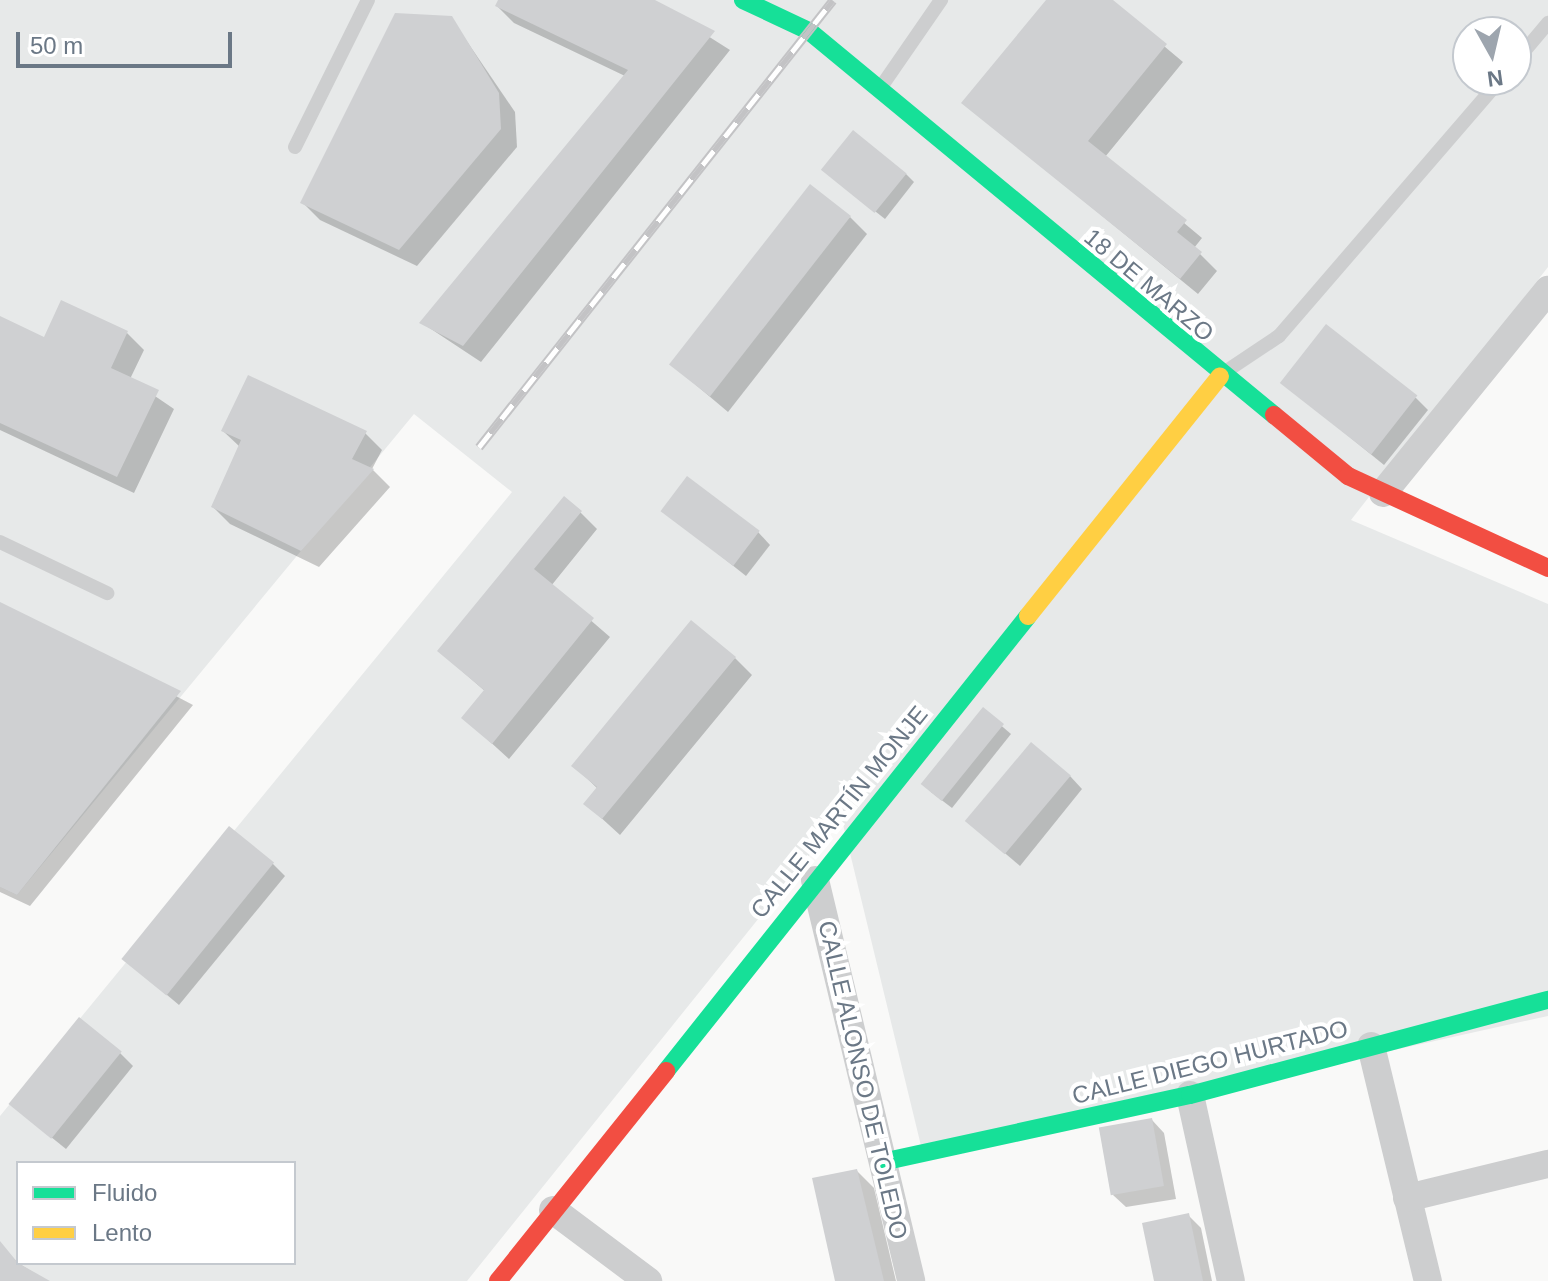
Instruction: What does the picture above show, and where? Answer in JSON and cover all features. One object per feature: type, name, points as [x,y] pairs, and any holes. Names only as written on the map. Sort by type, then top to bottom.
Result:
[{"type":"street","name":"18 DE MARZO","points":[[743,0],[809,31],[1220,376],[1348,476],[1548,568]]},
{"type":"street","points":[[1383,493],[1548,290]]},
{"type":"street","name":"CALLE MARTÍN MONJE","points":[[498,1281],[1220,376]]},
{"type":"street","name":"CALLE ALONSO DE TOLEDO","points":[[815,880],[911,1281]]},
{"type":"street","name":"CALLE DIEGO HURTADO","points":[[882,1162],[1190,1095],[1548,1000]]},
{"type":"street","points":[[1371,1046],[1428,1281]]},
{"type":"street","points":[[1190,1095],[1231,1281]]},
{"type":"street","points":[[1407,1198],[1548,1164]]},
{"type":"street","points":[[553,1210],[648,1281]]},
{"type":"lane","points":[[295,147],[368,0]]},
{"type":"lane","points":[[879,90],[941,0]]},
{"type":"lane","points":[[1532,42],[1548,23]]},
{"type":"lane","points":[[1220,376],[1279,336],[1486,96]]},
{"type":"lane","points":[[0,542],[107,593]]},
{"type":"shaded area","points":[[0,0],[1548,0],[1548,267],[1351,520],[1548,604],[1548,1016],[923,1154],[841,816],[467,1281],[0,1281],[0,1116],[512,492],[414,414],[17,895],[0,887]]},
{"type":"building","points":[[498,0],[655,0],[715,31],[463,346],[419,323],[628,70],[495,6]]},
{"type":"building","points":[[1046,0],[1113,0],[1167,44],[1088,141],[1187,220],[1177,232],[1202,252],[1180,279],[961,103]]},
{"type":"building","points":[[395,13],[452,16],[499,93],[501,129],[399,250],[300,203]]},
{"type":"building","points":[[853,130],[907,173],[875,213],[821,170]]},
{"type":"building","points":[[810,184],[851,216],[710,396],[669,364]]},
{"type":"building","points":[[61,300],[128,331],[111,368],[159,390],[117,477],[0,423],[0,316],[44,337]]},
{"type":"building","points":[[1326,324],[1417,395],[1371,455],[1280,383]]},
{"type":"building","points":[[248,375],[367,431],[352,459],[374,469],[301,551],[211,507],[241,440],[221,431]]},
{"type":"building","points":[[687,476],[760,531],[733,566],[661,511]]},
{"type":"building","points":[[564,496],[582,511],[534,569],[594,618],[492,744],[461,718],[484,690],[437,651]]},
{"type":"building","points":[[0,602],[181,691],[17,895],[0,887]]},
{"type":"building","points":[[691,620],[736,657],[602,819],[583,804],[597,787],[571,766]]},
{"type":"building","points":[[983,707],[1004,724],[942,801],[921,784]]},
{"type":"building","points":[[1031,742],[1071,775],[1005,854],[965,821]]},
{"type":"building","points":[[229,826],[274,863],[166,995],[121,959]]},
{"type":"building","points":[[79,1017],[122,1052],[51,1139],[9,1104]]},
{"type":"building","points":[[1152,1118],[1164,1186],[1111,1195],[1099,1127]]},
{"type":"building","points":[[857,1169],[884,1281],[835,1281],[812,1178]]},
{"type":"building","points":[[1189,1213],[1203,1281],[1154,1281],[1142,1223]]},
{"type":"building","points":[[0,1241],[16,1261],[16,1265],[50,1281],[0,1281]]},
{"type":"railway","points":[[479,447],[833,0]]},
{"type":"traffic: fast","points":[[743,0],[809,31],[1274,415]]},
{"type":"traffic: fast","points":[[666,1071],[1028,616]]},
{"type":"traffic: fast","points":[[882,1162],[1190,1095],[1548,1000]]},
{"type":"traffic: slow","points":[[1028,616],[1220,376]]},
{"type":"traffic: jam","points":[[1274,415],[1348,476],[1548,568]]},
{"type":"traffic: jam","points":[[498,1281],[666,1071]]}]
